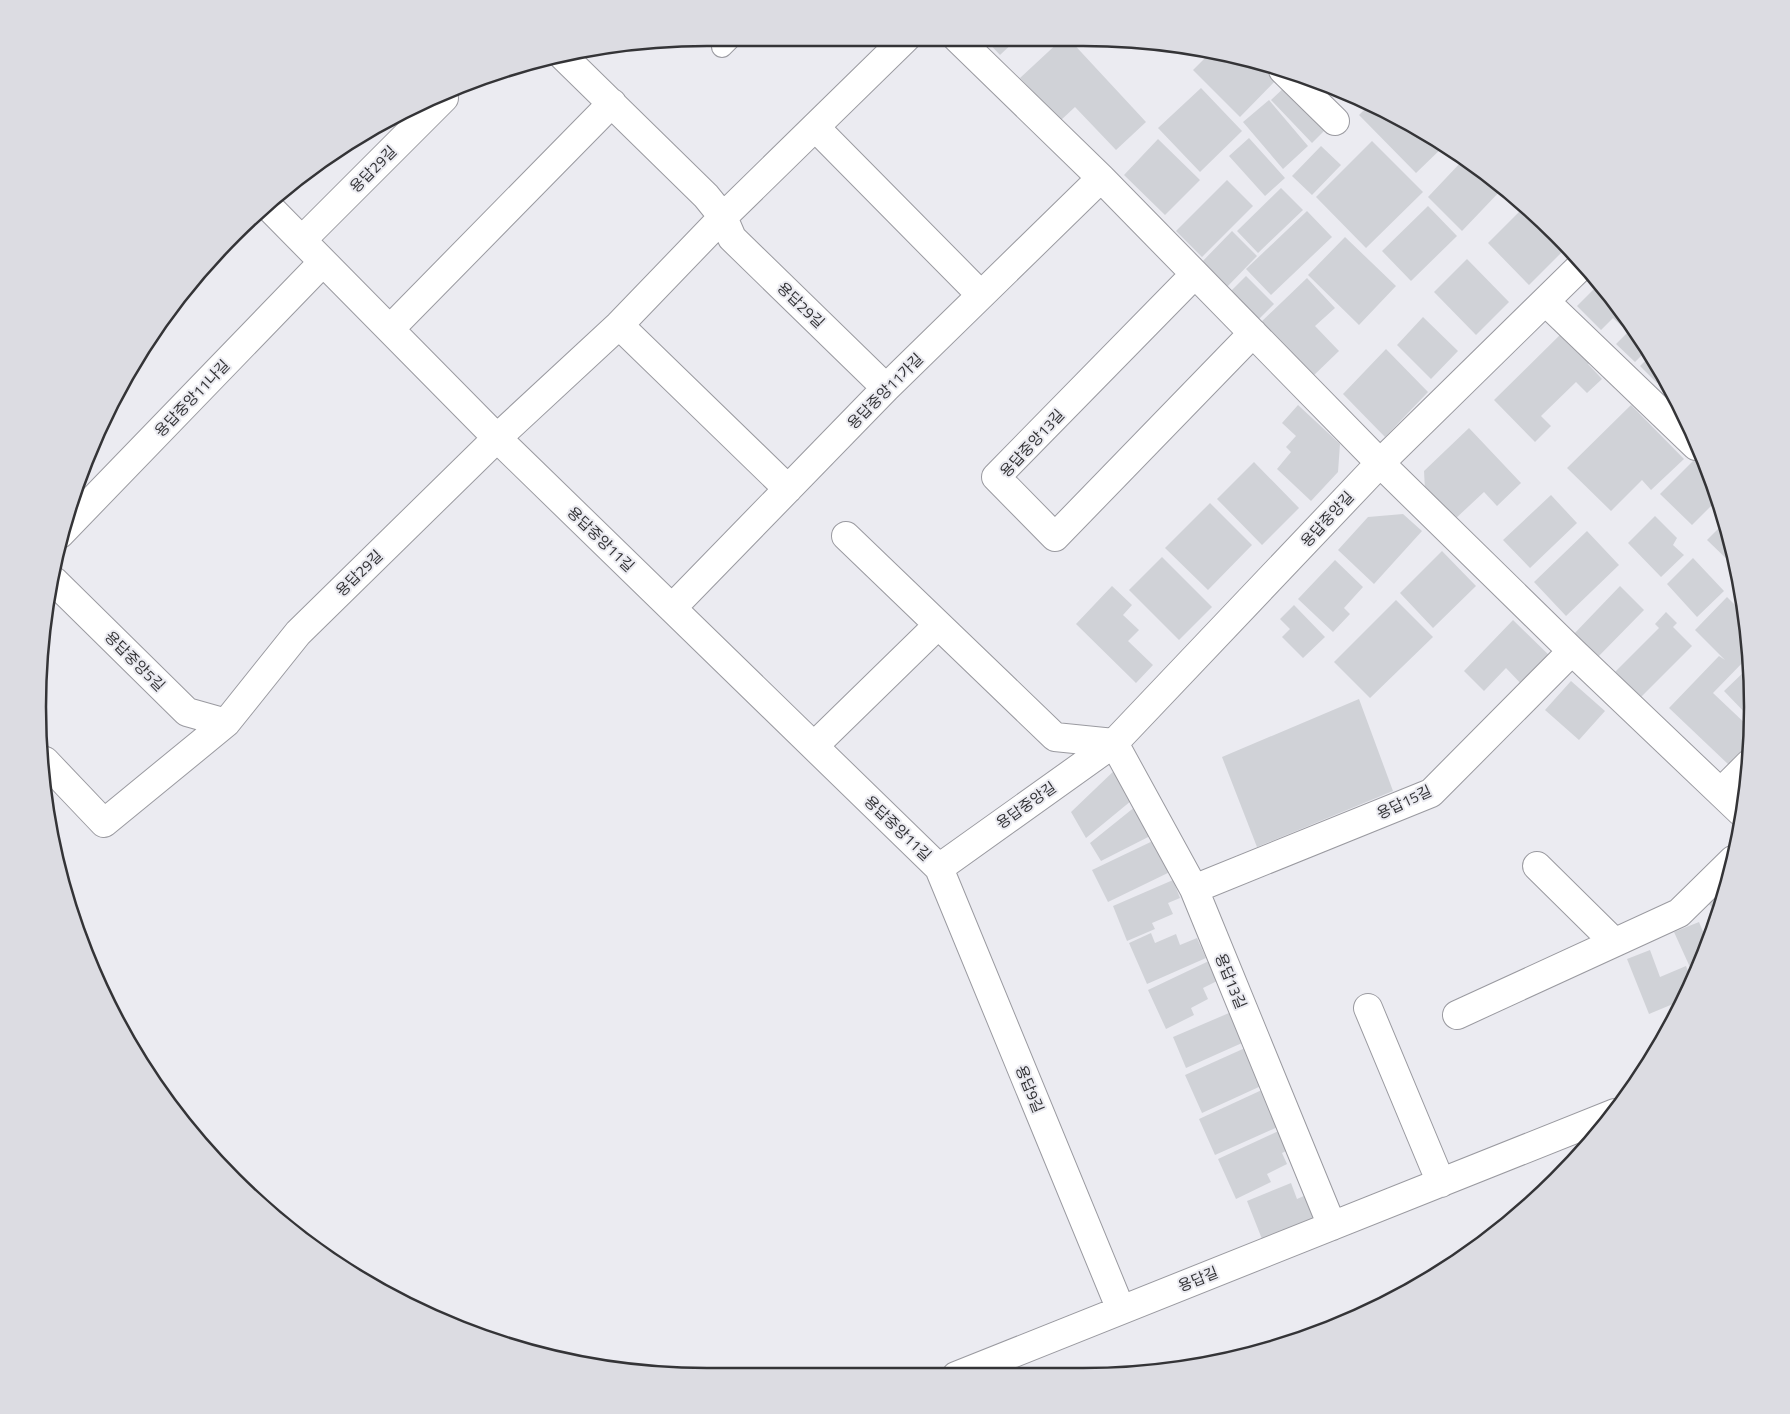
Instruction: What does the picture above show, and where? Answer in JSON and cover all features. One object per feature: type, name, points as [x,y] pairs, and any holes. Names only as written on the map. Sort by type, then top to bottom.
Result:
[{"type":"street","name":"용답29길","points":[[49,765],[104,822],[226,723],[298,632],[497,438],[619,326],[723,217],[898,46]]},
{"type":"street","points":[[965,46],[1101,178],[1380,463],[1572,651],[1736,807]]},
{"type":"street","name":"용답29길","points":[[572,60],[612,103],[706,196],[723,217],[732,238],[886,388]]},
{"type":"street","points":[[1294,81],[1335,121]]},
{"type":"street","points":[[390,329],[612,103]]},
{"type":"street","name":"용답29길","points":[[302,240],[438,104]]},
{"type":"street","points":[[815,126],[981,295]]},
{"type":"street","name":"용답중앙11가길","points":[[672,608],[886,388],[1101,178]]},
{"type":"street","name":"용답중앙11길","points":[[272,209],[497,438],[939,868]]},
{"type":"street","name":"용답중앙11나길","points":[[74,520],[324,262]]},
{"type":"street","name":"용답중앙길","points":[[939,868],[1114,743],[1380,463],[1578,269]]},
{"type":"street","name":"용답중앙13길","points":[[1195,274],[996,477],[1055,536],[1252,333]]},
{"type":"street","points":[[1546,302],[1685,435]]},
{"type":"street","points":[[619,326],[788,489]]},
{"type":"street","points":[[846,536],[1055,737],[1114,743]]},
{"type":"street","name":"용답중앙5길","points":[[58,585],[187,712],[226,723]]},
{"type":"street","points":[[814,746],[938,625]]},
{"type":"street","name":"용답15길","points":[[1194,889],[1431,793],[1572,651]]},
{"type":"street","name":"용답13길","points":[[1114,743],[1194,889],[1332,1226]]},
{"type":"street","points":[[1721,792],[1740,773]]},
{"type":"street","points":[[1536,866],[1614,942]]},
{"type":"street","name":"용답9길","points":[[939,868],[1121,1310]]},
{"type":"street","points":[[1457,1015],[1678,913],[1723,870]]},
{"type":"street","points":[[1368,1008],[1441,1183]]},
{"type":"street","name":"용답길","points":[[976,1368],[1599,1120]]},
{"type":"building","points":[[992,46],[1010,46],[1000,55]]},
{"type":"building","points":[[1054,46],[1075,46],[1146,122],[1116,150],[1075,107],[1060,121],[1020,78]]},
{"type":"building","points":[[1205,58],[1280,76],[1240,117],[1193,70]]},
{"type":"building","points":[[1289,83],[1329,126],[1312,143],[1271,100]]},
{"type":"building","points":[[1201,88],[1242,131],[1200,172],[1158,128]]},
{"type":"building","points":[[1269,100],[1308,146],[1283,169],[1243,122]]},
{"type":"building","points":[[1365,109],[1375,114],[1439,151],[1416,173],[1359,115]]},
{"type":"building","points":[[1249,138],[1285,178],[1265,196],[1229,156]]},
{"type":"building","points":[[1158,139],[1200,180],[1165,215],[1124,175]]},
{"type":"building","points":[[1372,141],[1423,192],[1366,248],[1316,197]]},
{"type":"building","points":[[1321,146],[1341,165],[1312,195],[1292,176]]},
{"type":"building","points":[[1459,164],[1498,193],[1462,231],[1428,197]]},
{"type":"building","points":[[1227,180],[1253,206],[1202,257],[1176,231]]},
{"type":"building","points":[[1281,188],[1303,210],[1258,253],[1237,231]]},
{"type":"building","points":[[1428,206],[1457,236],[1411,281],[1382,251]]},
{"type":"building","points":[[1307,211],[1332,237],[1271,295],[1246,269]]},
{"type":"building","points":[[1520,211],[1562,252],[1529,285],[1488,243]]},
{"type":"building","points":[[1232,231],[1257,256],[1225,289],[1199,265]]},
{"type":"building","points":[[1345,237],[1396,286],[1359,325],[1308,275]]},
{"type":"building","points":[[1467,259],[1509,302],[1476,335],[1434,292]]},
{"type":"building","points":[[1246,276],[1274,304],[1255,323],[1227,295]]},
{"type":"building","points":[[1307,278],[1335,308],[1315,326],[1339,351],[1311,378],[1260,323]]},
{"type":"building","points":[[1594,289],[1623,327],[1613,318],[1601,330],[1577,306]]},
{"type":"building","points":[[1423,317],[1458,351],[1431,379],[1397,345]]},
{"type":"building","points":[[1566,329],[1594,358],[1588,364],[1602,379],[1587,393],[1576,382],[1541,416],[1551,426],[1535,442],[1494,400]]},
{"type":"building","points":[[1627,333],[1642,355],[1635,362],[1616,344]]},
{"type":"building","points":[[1386,349],[1428,392],[1385,437],[1343,394]]},
{"type":"building","points":[[1645,361],[1658,382],[1657,383],[1640,366]]},
{"type":"building","points":[[1298,405],[1340,444],[1338,472],[1311,501],[1277,469],[1291,452],[1286,447],[1296,436],[1282,423]]},
{"type":"building","points":[[1631,405],[1684,459],[1651,490],[1642,480],[1611,511],[1567,468]]},
{"type":"building","points":[[1469,428],[1521,483],[1497,506],[1484,492],[1454,520],[1425,490],[1424,471]]},
{"type":"building","points":[[1694,460],[1712,505],[1692,525],[1660,494]]},
{"type":"building","points":[[1254,462],[1299,508],[1262,545],[1217,499]]},
{"type":"building","points":[[1551,495],[1577,523],[1530,568],[1503,540]]},
{"type":"building","points":[[1210,503],[1252,545],[1208,590],[1165,548]]},
{"type":"building","points":[[1403,514],[1422,531],[1374,584],[1338,550],[1368,517]]},
{"type":"building","points":[[1655,516],[1677,538],[1673,545],[1684,555],[1661,577],[1628,543]]},
{"type":"building","points":[[1719,528],[1726,559],[1707,540]]},
{"type":"building","points":[[1587,531],[1619,565],[1566,616],[1534,582]]},
{"type":"building","points":[[1442,551],[1476,586],[1433,628],[1400,593]]},
{"type":"building","points":[[1162,557],[1212,607],[1179,640],[1129,590]]},
{"type":"building","points":[[1693,558],[1724,591],[1697,617],[1667,584]]},
{"type":"building","points":[[1335,560],[1363,587],[1344,608],[1350,614],[1333,632],[1298,599]]},
{"type":"building","points":[[1112,586],[1132,605],[1123,615],[1139,630],[1128,641],[1153,665],[1136,683],[1076,624]]},
{"type":"building","points":[[1620,586],[1644,610],[1595,660],[1572,636]]},
{"type":"building","points":[[1727,597],[1735,605],[1742,663],[1713,693],[1743,722],[1742,752],[1729,765],[1669,708],[1719,656],[1725,660],[1695,630]]},
{"type":"building","points":[[1396,600],[1433,637],[1370,698],[1334,662]]},
{"type":"building","points":[[1294,605],[1325,637],[1303,658],[1282,637],[1290,629],[1280,619]]},
{"type":"building","points":[[1666,612],[1677,623],[1673,627],[1692,646],[1640,698],[1615,672],[1659,628],[1655,624]]},
{"type":"building","points":[[1513,620],[1554,660],[1526,689],[1506,668],[1484,691],[1464,671]]},
{"type":"building","points":[[1742,673],[1744,712],[1724,691]]},
{"type":"building","points":[[1571,681],[1605,711],[1579,740],[1545,710]]},
{"type":"building","points":[[1359,699],[1393,791],[1257,847],[1222,757]]},
{"type":"building","points":[[1118,767],[1137,796],[1086,838],[1071,812]]},
{"type":"building","points":[[1141,802],[1158,832],[1101,861],[1090,843]]},
{"type":"building","points":[[1159,838],[1174,870],[1108,902],[1092,870]]},
{"type":"building","points":[[1173,880],[1180,898],[1168,903],[1173,914],[1152,923],[1155,929],[1127,941],[1113,906]]},
{"type":"building","points":[[1716,894],[1712,908],[1708,903]]},
{"type":"building","points":[[1699,922],[1704,933],[1690,967],[1674,932]]},
{"type":"building","points":[[1151,933],[1155,943],[1176,934],[1180,945],[1197,938],[1206,958],[1147,984],[1129,943]]},
{"type":"building","points":[[1650,950],[1660,977],[1686,966],[1688,971],[1673,1004],[1649,1014],[1627,959]]},
{"type":"building","points":[[1211,960],[1221,979],[1203,988],[1208,999],[1191,1008],[1194,1015],[1166,1029],[1148,990]]},
{"type":"building","points":[[1229,1013],[1242,1043],[1186,1068],[1173,1037]]},
{"type":"building","points":[[1245,1048],[1261,1086],[1202,1113],[1185,1075]]},
{"type":"building","points":[[1264,1089],[1280,1126],[1215,1155],[1199,1119]]},
{"type":"building","points":[[1287,1127],[1296,1146],[1282,1153],[1287,1164],[1267,1174],[1271,1182],[1236,1199],[1218,1159]]},
{"type":"building","points":[[1291,1183],[1297,1199],[1313,1192],[1322,1215],[1262,1239],[1247,1201]]}]
